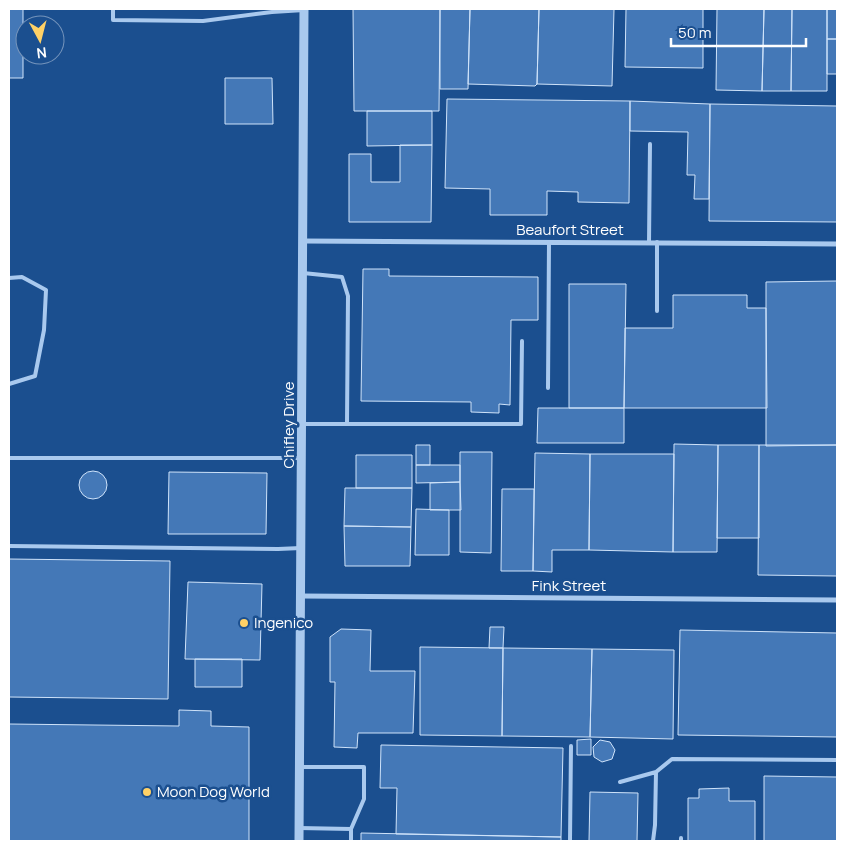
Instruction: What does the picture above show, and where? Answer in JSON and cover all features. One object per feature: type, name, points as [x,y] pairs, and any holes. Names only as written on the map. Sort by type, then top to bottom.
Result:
[{"type":"street","name":"Chifley Drive","points":[[299,841],[304,10]]},
{"type":"street","name":"Beaufort Street","points":[[304,240],[837,244]]},
{"type":"street","name":"Fink Street","points":[[301,596],[837,600]]},
{"type":"lane","points":[[113,9],[113,20],[202,21],[304,10]]},
{"type":"lane","points":[[649,243],[650,144]]},
{"type":"lane","points":[[548,388],[549,242]]},
{"type":"lane","points":[[657,242],[657,311]]},
{"type":"lane","points":[[303,273],[342,277],[348,296],[347,424]]},
{"type":"lane","points":[[9,278],[22,277],[46,290],[44,330],[35,376],[9,384]]},
{"type":"lane","points":[[302,424],[521,424],[522,341]]},
{"type":"lane","points":[[9,458],[302,458]]},
{"type":"lane","points":[[9,546],[301,548]]},
{"type":"lane","points":[[570,841],[571,746]]},
{"type":"lane","points":[[620,782],[656,772],[672,758],[837,760]]},
{"type":"lane","points":[[300,767],[364,767],[364,799],[352,829],[351,841]]},
{"type":"lane","points":[[653,841],[656,772]]},
{"type":"lane","points":[[300,828],[352,829]]},
{"type":"building","points":[[9,9],[23,9],[23,15],[15,15],[15,65],[23,65],[23,78],[9,78]]},
{"type":"building","points":[[353,9],[440,9],[439,111],[354,111]]},
{"type":"building","points":[[440,9],[470,9],[468,89],[440,89]]},
{"type":"building","points":[[470,9],[539,9],[537,84],[535,86],[468,84]]},
{"type":"building","points":[[539,9],[614,9],[612,86],[537,84]]},
{"type":"building","points":[[626,9],[703,9],[703,68],[625,67]]},
{"type":"building","points":[[717,9],[764,9],[762,91],[716,90]]},
{"type":"building","points":[[764,9],[792,9],[791,91],[762,91]]},
{"type":"building","points":[[792,9],[827,9],[827,91],[791,91]]},
{"type":"building","points":[[827,9],[837,9],[837,39],[827,39]]},
{"type":"building","points":[[827,39],[837,39],[837,74],[827,74]]},
{"type":"building","points":[[225,78],[272,78],[273,124],[225,124]]},
{"type":"building","points":[[447,99],[630,101],[629,203],[578,202],[578,192],[547,191],[547,215],[490,215],[490,189],[445,188]]},
{"type":"building","points":[[630,101],[710,104],[709,199],[694,199],[695,175],[687,175],[688,132],[630,131]]},
{"type":"building","points":[[710,104],[837,106],[837,222],[709,221]]},
{"type":"building","points":[[367,111],[432,111],[432,145],[367,146]]},
{"type":"building","points":[[400,145],[432,145],[431,222],[349,222],[349,154],[371,154],[371,182],[400,182]]},
{"type":"building","points":[[363,269],[389,269],[389,276],[538,277],[538,320],[511,320],[510,405],[499,404],[499,413],[471,412],[471,402],[361,401]]},
{"type":"building","points":[[837,281],[837,445],[766,446],[766,282]]},
{"type":"building","points":[[569,284],[626,284],[624,408],[569,408]]},
{"type":"building","points":[[673,295],[747,295],[747,308],[766,308],[767,408],[624,408],[625,328],[673,328]]},
{"type":"building","points":[[538,408],[624,408],[624,443],[537,443]]},
{"type":"building","points":[[674,444],[718,445],[717,552],[673,552]]},
{"type":"building","points":[[416,445],[430,445],[430,465],[416,465]]},
{"type":"building","points":[[718,445],[759,445],[759,538],[717,538]]},
{"type":"building","points":[[759,445],[837,445],[837,576],[758,575]]},
{"type":"building","points":[[460,452],[492,452],[491,553],[460,552]]},
{"type":"building","points":[[535,453],[590,454],[589,550],[552,550],[552,572],[533,571]]},
{"type":"building","points":[[590,454],[674,454],[673,552],[589,550]]},
{"type":"building","points":[[356,455],[412,455],[412,488],[356,488]]},
{"type":"building","points":[[416,465],[460,465],[460,482],[416,483]]},
{"type":"building","points":[[93,471],[103,475],[107,485],[103,495],[93,499],[83,495],[79,485],[83,475]]},
{"type":"building","points":[[169,472],[267,473],[266,534],[168,534]]},
{"type":"building","points":[[460,482],[461,510],[430,510],[430,483]]},
{"type":"building","points":[[345,488],[412,488],[411,527],[344,526]]},
{"type":"building","points":[[502,489],[534,489],[533,571],[501,571]]},
{"type":"building","points":[[416,509],[449,510],[449,555],[415,555]]},
{"type":"building","points":[[344,526],[411,527],[410,566],[345,566]]},
{"type":"building","points":[[9,559],[170,561],[168,699],[9,697]]},
{"type":"building","points":[[188,582],[262,584],[260,660],[185,659]]},
{"type":"building","points":[[490,627],[504,627],[503,648],[489,648]]},
{"type":"building","points":[[341,629],[371,630],[370,671],[415,671],[413,733],[358,733],[357,748],[334,747],[335,682],[330,682],[330,637]]},
{"type":"building","points":[[680,630],[837,633],[837,737],[678,735]]},
{"type":"building","points":[[420,647],[503,648],[502,736],[420,735]]},
{"type":"building","points":[[503,648],[592,649],[590,737],[502,736]]},
{"type":"building","points":[[592,649],[674,650],[673,739],[590,737]]},
{"type":"building","points":[[195,659],[242,659],[242,687],[195,687]]},
{"type":"building","points":[[179,710],[211,711],[211,726],[249,727],[249,841],[9,841],[9,724],[179,726]]},
{"type":"building","points":[[591,739],[591,755],[577,755],[577,740]]},
{"type":"building","points":[[600,740],[610,742],[615,750],[612,759],[602,762],[594,757],[593,747]]},
{"type":"building","points":[[381,745],[563,748],[561,837],[396,834],[397,788],[380,788]]},
{"type":"building","points":[[764,776],[837,777],[837,841],[764,841]]},
{"type":"building","points":[[729,788],[729,801],[755,801],[755,841],[688,841],[688,798],[699,798],[699,789]]},
{"type":"building","points":[[590,792],[638,793],[637,841],[589,841]]},
{"type":"building","points":[[361,833],[561,837],[561,841],[361,841]]},
{"type":"place","name":"Ingenico","points":[[244,623]]},
{"type":"place","name":"Moon Dog World","points":[[147,792]]}]
